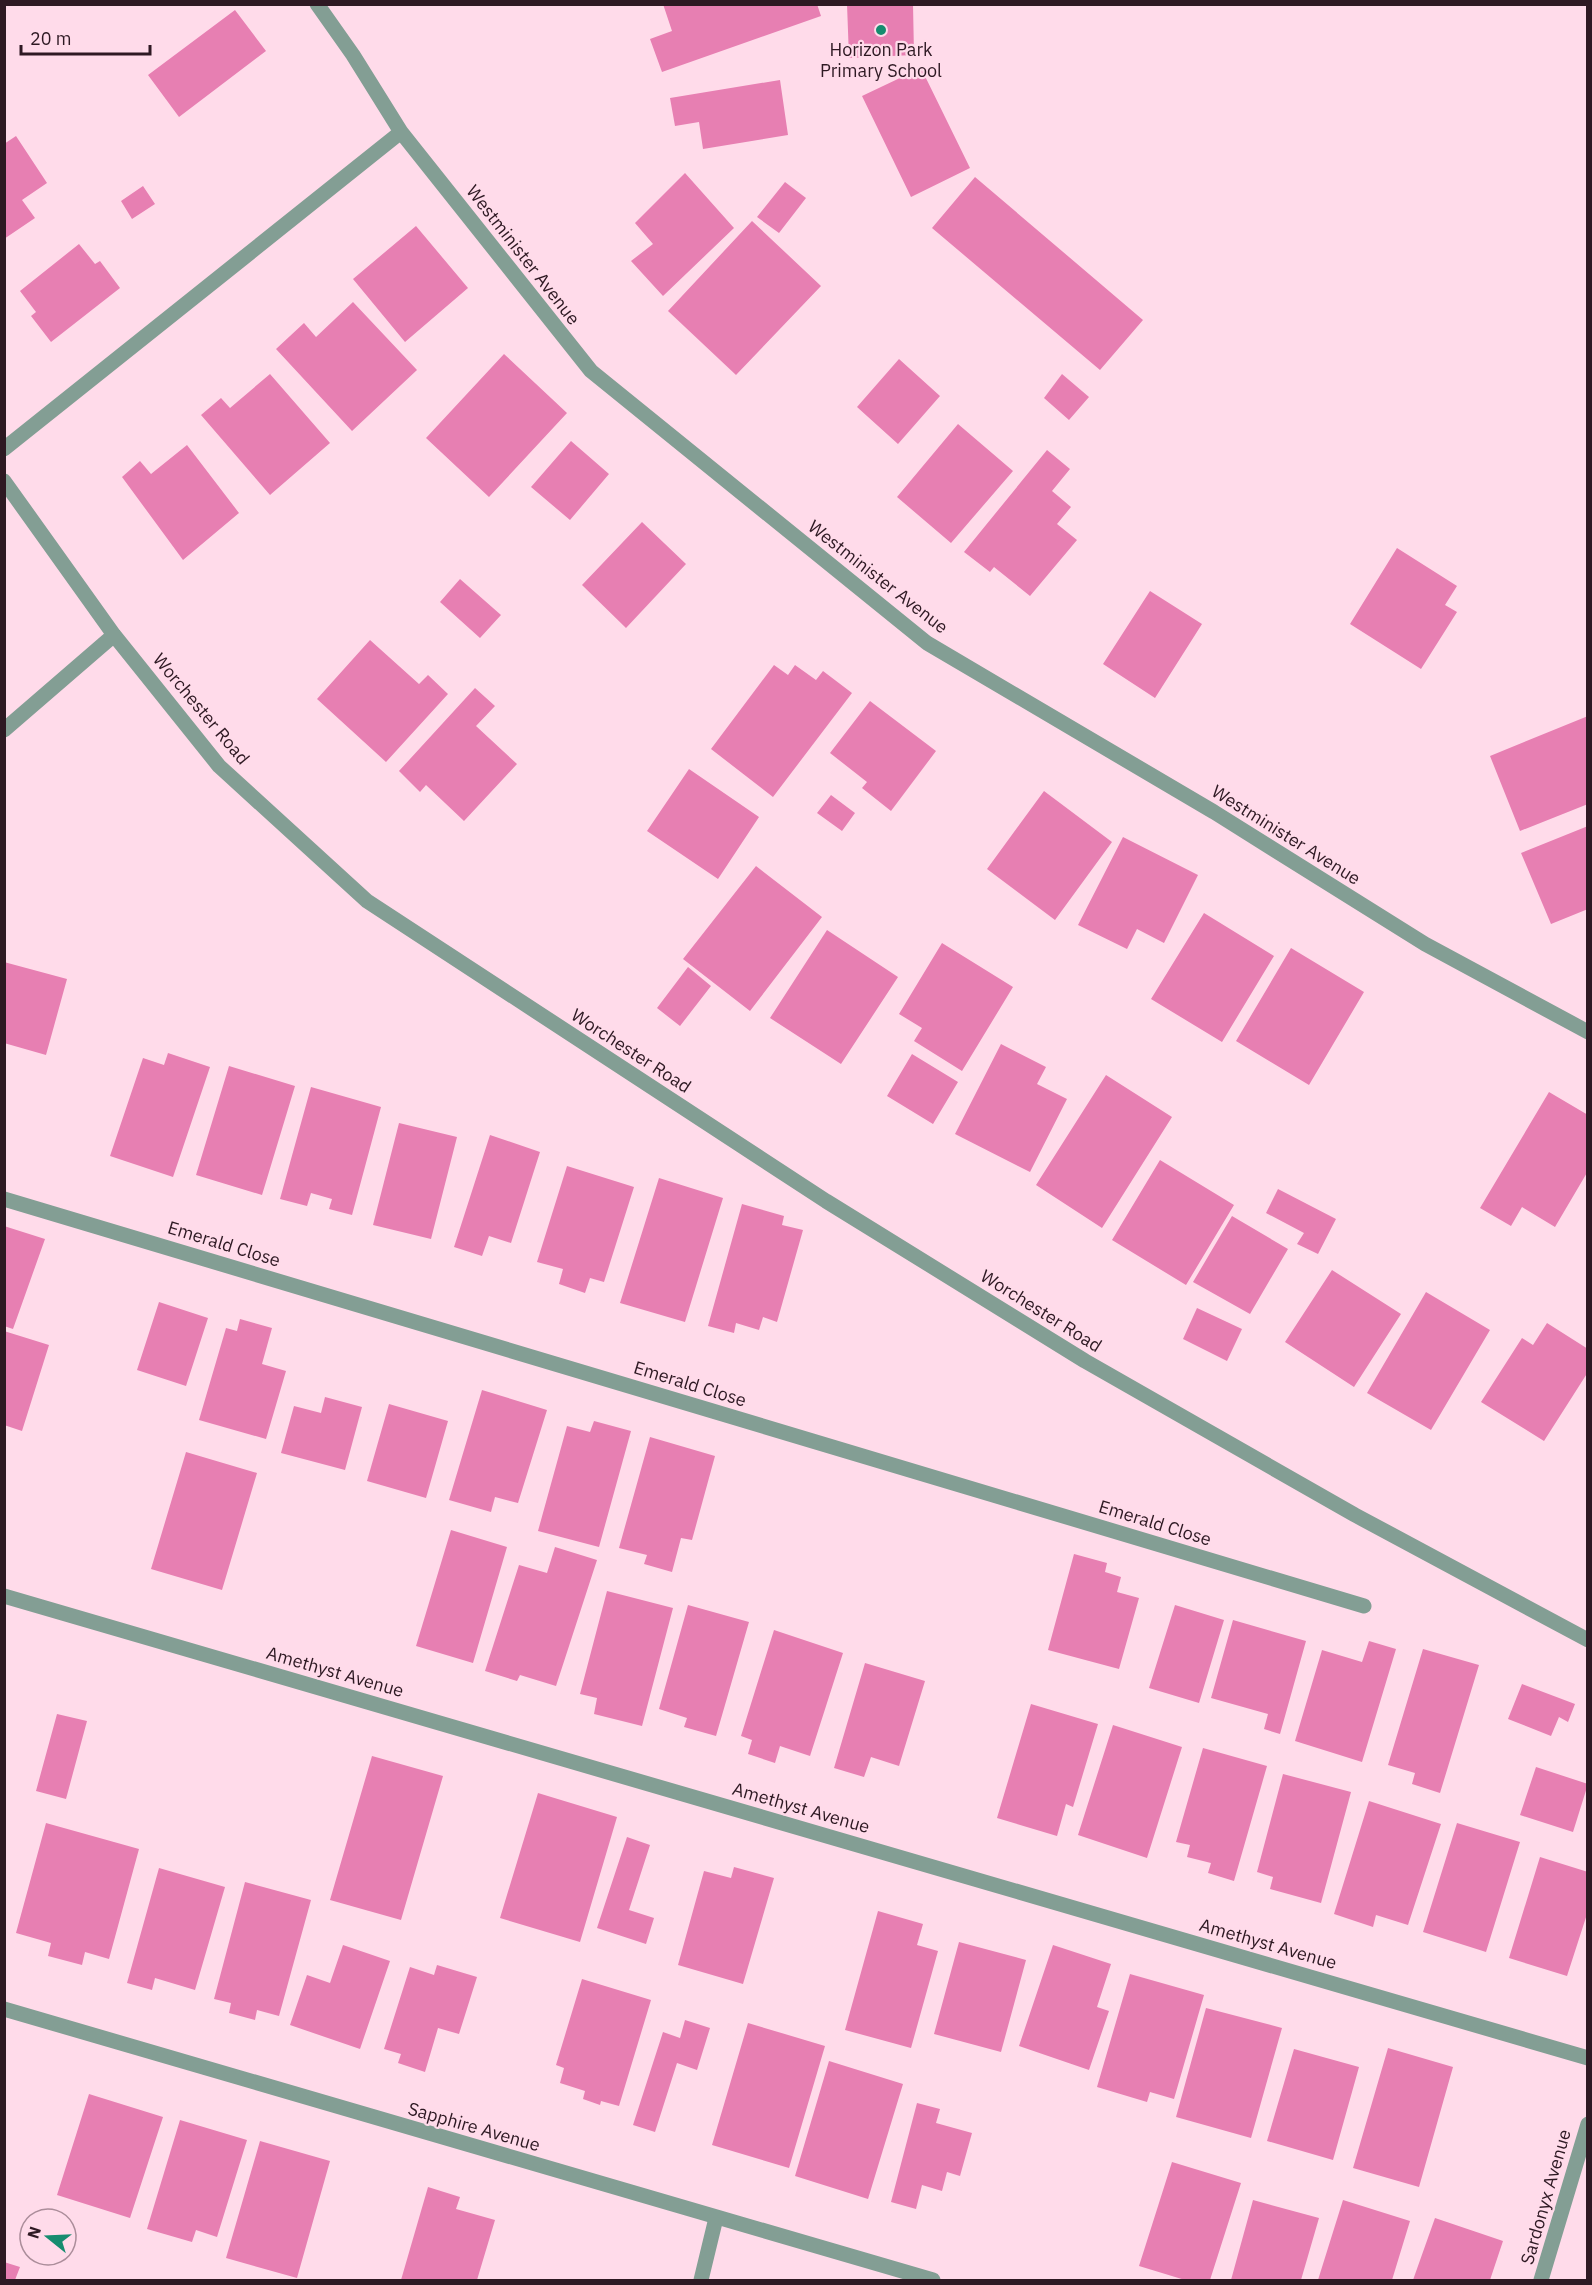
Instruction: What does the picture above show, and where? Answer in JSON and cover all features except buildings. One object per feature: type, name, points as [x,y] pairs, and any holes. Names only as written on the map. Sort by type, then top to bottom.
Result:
[{"type":"street","name":"Westminister Avenue","points":[[317,4],[353,54],[401,132],[591,371],[927,644],[1214,812],[1425,944],[1587,1032]]},
{"type":"street","points":[[4,449],[401,132]]},
{"type":"street","name":"Worchester Road","points":[[4,481],[114,634],[219,766],[367,901],[826,1201],[1085,1361],[1355,1515],[1587,1640]]},
{"type":"street","points":[[4,730],[114,634]]},
{"type":"street","name":"Emerald Close","points":[[4,1199],[1364,1606]]},
{"type":"street","name":"Amethyst Avenue","points":[[4,1596],[1587,2058]]},
{"type":"street","name":"Sapphire Avenue","points":[[4,2009],[933,2280]]},
{"type":"street","name":"Sardonyx Avenue","points":[[1541,2280],[1587,2124]]},
{"type":"street","points":[[701,2280],[716,2218]]},
{"type":"place","name":"Horizon Park Primary School","points":[[881,30]]}]
